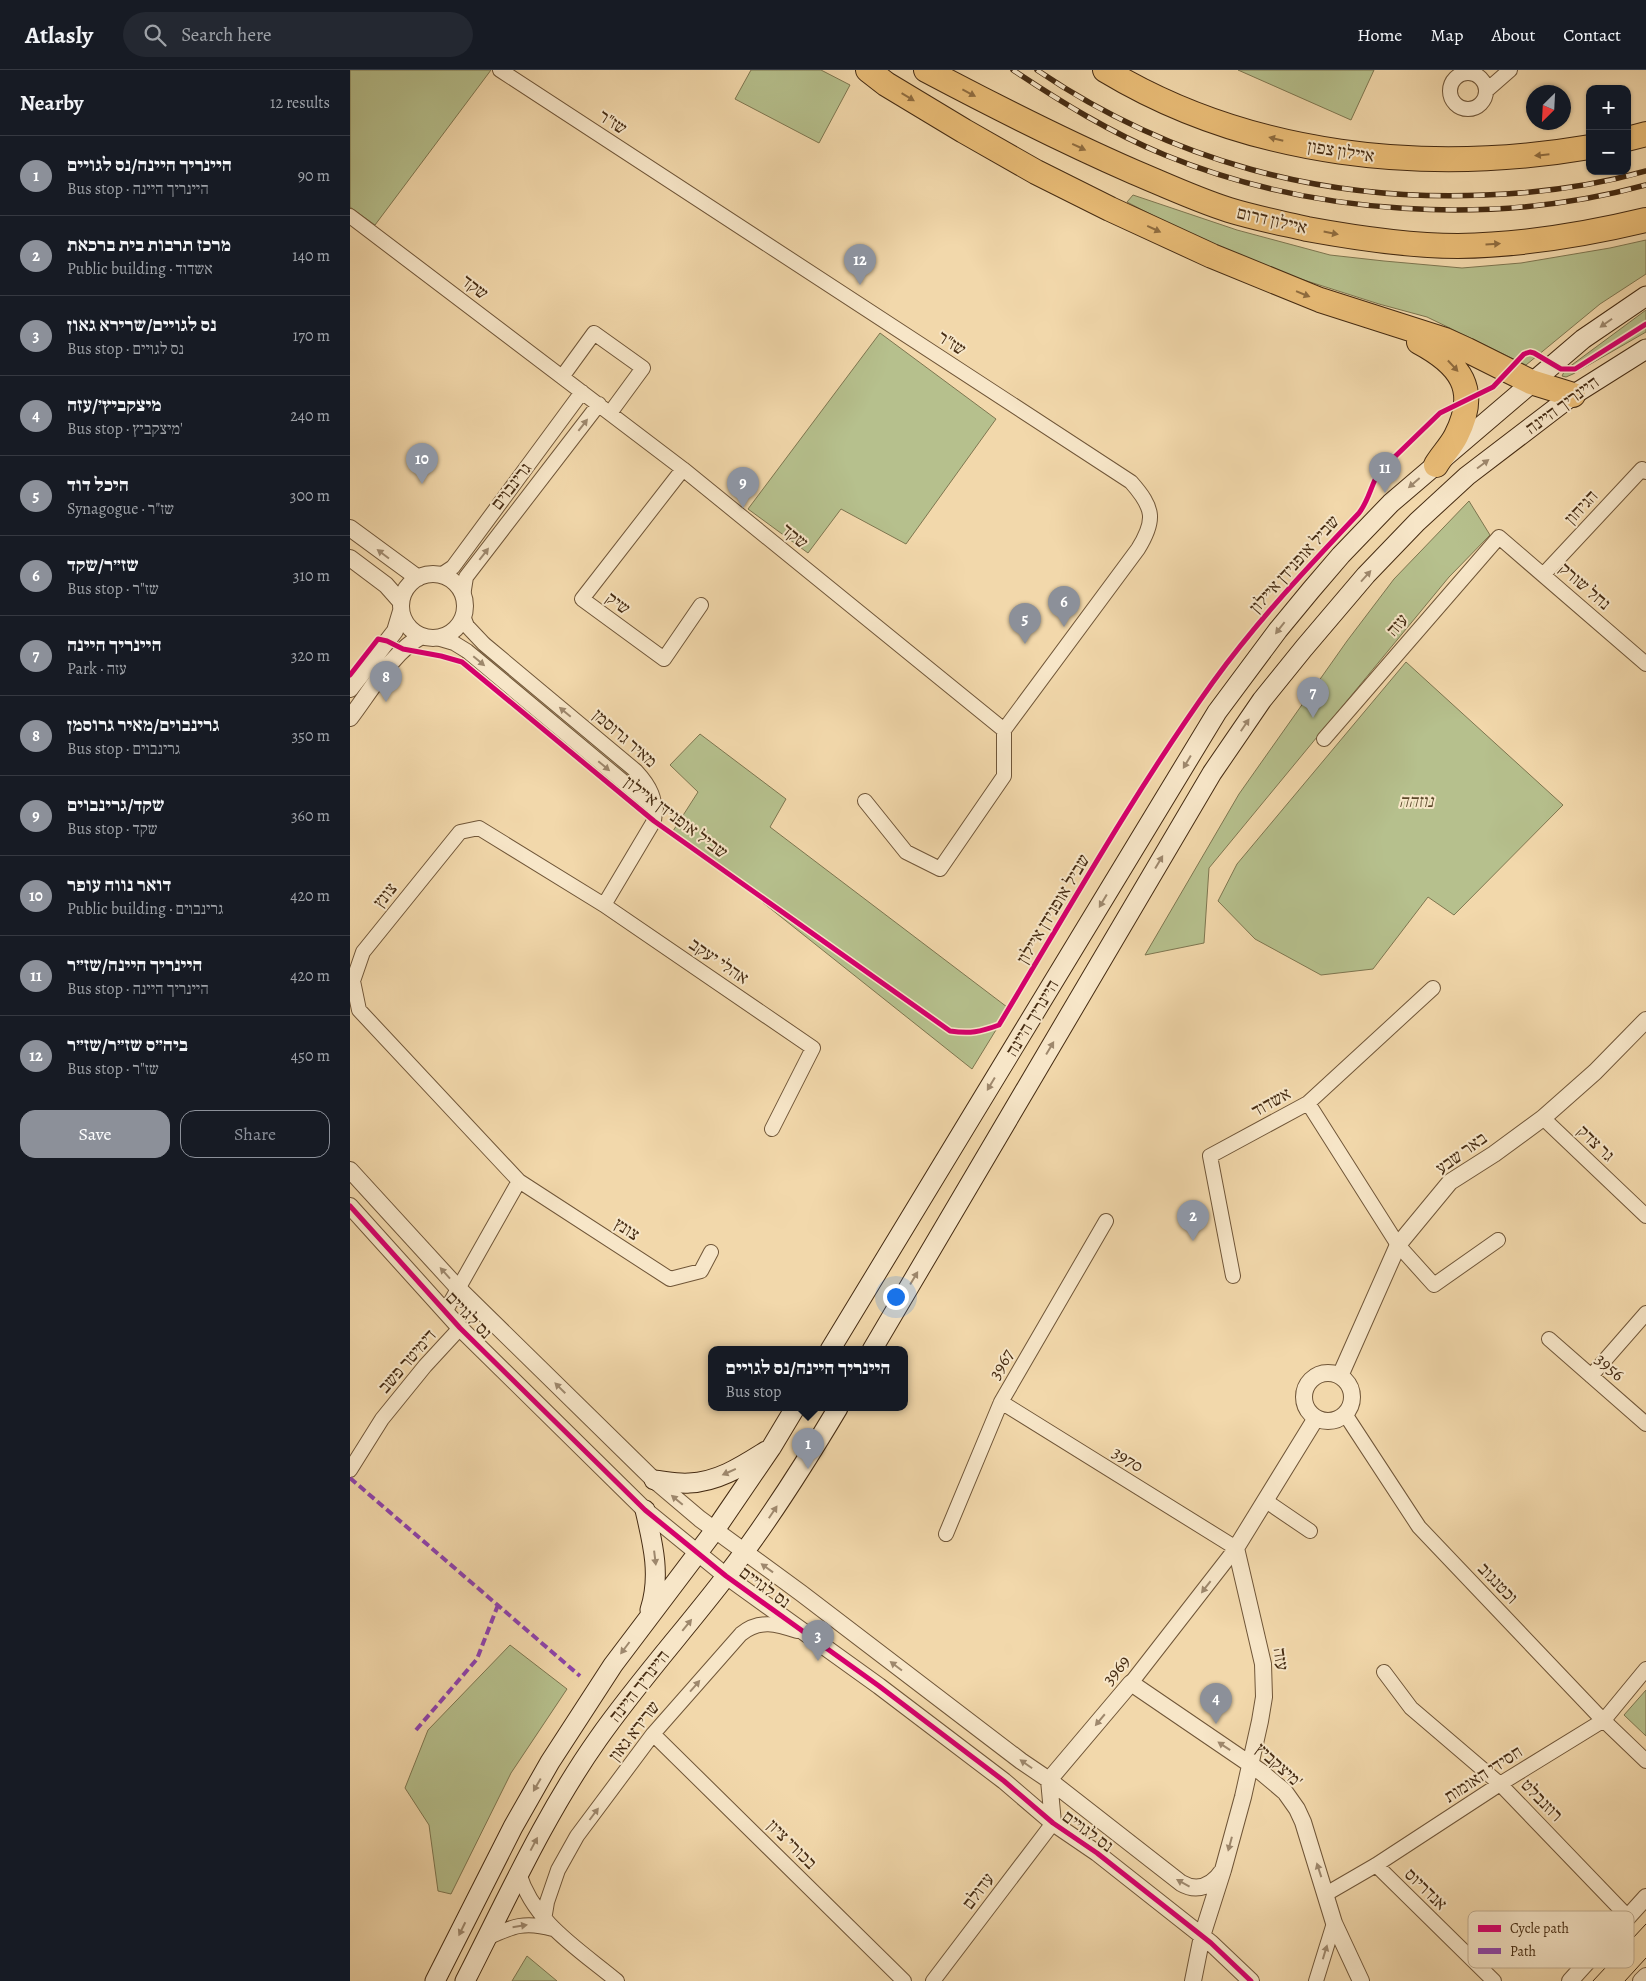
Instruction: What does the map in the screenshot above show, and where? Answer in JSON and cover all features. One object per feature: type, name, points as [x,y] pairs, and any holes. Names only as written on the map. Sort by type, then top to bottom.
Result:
[{"type":"highway","points":[[868,70],[886,84],[972,136],[1036,172],[1110,209],[1268,280],[1373,318],[1445,340],[1530,382],[1573,395]]},
{"type":"highway","name":"איילון דרום","points":[[926,70],[1035,126],[1149,178],[1229,210],[1277,223],[1338,235],[1456,246],[1518,243],[1561,237],[1646,220]]},
{"type":"highway","name":"איילון צפון","points":[[1105,70],[1152,96],[1232,127],[1330,151],[1428,160],[1512,158],[1586,148]]},
{"type":"highway","points":[[1631,138],[1646,134]]},
{"type":"highway","points":[[1373,318],[1426,346],[1453,364],[1465,385],[1466,405],[1462,420],[1456,436],[1436,464]]},
{"type":"main road","name":"היינריך היינה","points":[[832,1346],[1217,712],[1278,630],[1341,555],[1391,503],[1530,382],[1583,339],[1646,296]]},
{"type":"main road","name":"היינריך היינה","points":[[874,1346],[1212,773],[1262,700],[1366,575],[1417,522],[1467,476],[1573,395],[1646,349]]},
{"type":"main road","name":"היינריך היינה","points":[[436,1981],[513,1827],[546,1770],[613,1665],[716,1530],[794,1411]]},
{"type":"main road","name":"היינריך היינה","points":[[465,1981],[565,1787],[635,1690],[745,1552],[800,1472],[836,1411]]},
{"type":"main road","points":[[654,1480],[690,1483],[713,1479],[732,1472],[771,1448]]},
{"type":"main road","points":[[645,1510],[656,1563],[654,1599],[648,1617]]},
{"type":"street","name":"שז\"ר","points":[[500,70],[1132,482],[1142,494],[1149,506],[1150,530],[1004,730]]},
{"type":"street","points":[[1486,92],[1485,86],[1479,77],[1472,72],[1459,76],[1452,84],[1450,92],[1455,103],[1466,108],[1472,108],[1482,102],[1486,92],[1510,70]]},
{"type":"street","name":"שקד","points":[[350,216],[683,469],[1004,730]]},
{"type":"street","name":"גרינבוים","points":[[463,596],[466,577],[604,408],[642,368],[594,334],[562,377]]},
{"type":"street","name":"גרינבוים","points":[[436,575],[444,573],[453,567],[582,392]]},
{"type":"street","name":"שיק","points":[[683,469],[582,599],[664,660],[701,605]]},
{"type":"street","name":"הגיחון","points":[[1543,575],[1642,469],[1646,472]]},
{"type":"street","points":[[350,528],[418,578]]},
{"type":"street","name":"נחל שורק","points":[[1499,537],[1646,664]]},
{"type":"street","name":"עזה","points":[[1324,739],[1499,537]]},
{"type":"street","points":[[350,558],[386,585],[401,606],[404,620],[409,627],[430,637]]},
{"type":"street","points":[[350,689],[395,631],[404,592],[410,584],[418,578],[427,575],[436,575],[453,582],[463,596],[464,616],[459,625],[453,631],[412,642],[401,651],[350,718]]},
{"type":"street","name":"מאיר גרוסמן","points":[[464,616],[467,626],[484,644],[636,771],[650,787],[656,809]]},
{"type":"street","name":"מאיר גרוסמן","points":[[430,637],[454,643],[467,651],[656,809]]},
{"type":"street","points":[[865,801],[906,852],[940,869],[1004,776],[1004,730]]},
{"type":"street","points":[[604,905],[654,821],[656,809]]},
{"type":"street","name":"צונץ","points":[[604,905],[479,828],[460,832],[363,952],[354,981],[359,1010],[519,1181],[670,1279],[701,1271],[710,1252]]},
{"type":"street","name":"אהלי יעקב","points":[[604,905],[813,1048],[772,1129]]},
{"type":"street","name":"אשדוד","points":[[1233,1276],[1210,1156],[1308,1103],[1433,988]]},
{"type":"street","name":"באר שבע","points":[[1340,1376],[1398,1245],[1450,1182],[1494,1154],[1543,1118],[1644,1027]]},
{"type":"street","points":[[1308,1103],[1398,1245],[1434,1285],[1498,1240]]},
{"type":"street","name":"גר צדק","points":[[1543,1118],[1646,1216]]},
{"type":"street","name":"נס לגויים","points":[[350,1170],[459,1289],[654,1480],[716,1530],[1020,1761],[1049,1780],[1186,1886],[1192,1888],[1205,1887],[1216,1880],[1224,1870]]},
{"type":"street","points":[[446,1312],[519,1181]]},
{"type":"street","name":"נס לגויים","points":[[350,1206],[460,1328],[645,1510],[697,1554],[879,1686],[1004,1781],[1053,1823],[1097,1853],[1202,1936],[1251,1981]]},
{"type":"street","name":"3967","points":[[946,1534],[1001,1402],[1106,1221]]},
{"type":"street","points":[[1591,1376],[1646,1313]]},
{"type":"street","name":"דימיטר פשב","points":[[350,1470],[382,1419],[425,1366],[460,1328]]},
{"type":"street","name":"3956","points":[[1549,1339],[1646,1424]]},
{"type":"street","points":[[1326,1372],[1340,1376],[1350,1386],[1352,1394],[1349,1408],[1345,1414],[1331,1421],[1316,1418],[1305,1406],[1303,1399],[1307,1384],[1318,1374],[1326,1372]]},
{"type":"street","name":"3970","points":[[1001,1402],[1236,1548]]},
{"type":"street","name":"וכטנגוב","points":[[1345,1414],[1419,1527],[1604,1720],[1646,1761]]},
{"type":"street","points":[[1236,1548],[1316,1418]]},
{"type":"street","points":[[1266,1501],[1310,1531]]},
{"type":"street","name":"עזה","points":[[1193,1981],[1202,1936],[1224,1870],[1243,1797],[1264,1697],[1263,1664],[1236,1548]]},
{"type":"street","name":"3969","points":[[1049,1780],[1132,1683],[1236,1548]]},
{"type":"street","name":"שרירא גאון","points":[[549,1925],[547,1902],[558,1870],[577,1836],[653,1734],[747,1629],[753,1625],[768,1623],[803,1632]]},
{"type":"street","name":"חסידי האומות","points":[[1326,1894],[1376,1865],[1500,1784],[1604,1720],[1646,1669]]},
{"type":"street","name":"רוזנבלט","points":[[1384,1672],[1411,1708],[1500,1784],[1622,1911]]},
{"type":"street","name":"מיצקביץ'","points":[[1132,1683],[1251,1764],[1285,1792],[1297,1809],[1303,1822],[1334,1923],[1361,1981]]},
{"type":"street","name":"בכורי ציון","points":[[653,1734],[904,1981]]},
{"type":"street","points":[[1049,1780],[1053,1823]]},
{"type":"street","name":"עדולם","points":[[933,1981],[1053,1823]]},
{"type":"street","name":"אנדריוס","points":[[1376,1865],[1468,1955]]},
{"type":"street","points":[[519,1873],[527,1895],[549,1925],[617,1981]]},
{"type":"street","points":[[1633,1911],[1646,1897]]},
{"type":"street","points":[[1316,1981],[1334,1923]]},
{"type":"street","points":[[487,1938],[523,1924],[549,1925]]},
{"type":"street","name":"אנדריוס","points":[[1481,1968],[1494,1981]]},
{"type":"street","points":[[1570,1981],[1582,1968]]},
{"type":"street","points":[[1641,1981],[1646,1976]]},
{"type":"green space","points":[[350,70],[491,70],[375,225],[350,207]]},
{"type":"green space","points":[[751,70],[821,70],[850,85],[819,143],[735,99]]},
{"type":"green space","points":[[1238,70],[1374,70],[1351,120]]},
{"type":"green space","points":[[1133,195],[1237,230],[1330,255],[1462,268],[1521,263],[1646,240],[1646,274],[1600,304],[1526,365],[1427,317],[1379,304],[1263,267],[1183,231],[1127,202]]},
{"type":"green space","points":[[1646,310],[1646,332],[1573,374],[1566,377],[1562,376],[1565,370]]},
{"type":"green space","points":[[880,333],[996,419],[906,544],[841,509],[808,553],[748,509]]},
{"type":"green space","points":[[1469,501],[1490,535],[1449,577],[1209,868],[1204,943],[1145,955],[1239,794],[1347,641],[1394,579]]},
{"type":"green space","name":"נוזהה","points":[[1406,662],[1563,805],[1454,915],[1428,897],[1373,969],[1321,975],[1255,939],[1218,901],[1237,864]]},
{"type":"green space","points":[[700,734],[786,799],[770,827],[1007,1007],[999,1025],[972,1069],[673,831],[698,792],[670,765]]},
{"type":"green space","points":[[510,1645],[567,1689],[511,1773],[451,1894],[438,1891],[429,1825],[405,1788],[428,1730]]},
{"type":"green space","points":[[1646,1690],[1646,1736],[1624,1715]]},
{"type":"green space","points":[[527,1956],[557,1981],[512,1981]]},
{"type":"tram line","points":[[1634,1937],[1646,1924]]},
{"type":"tram line","points":[[1625,1981],[1646,1958]]},
{"type":"tram line","points":[[1593,1981],[1605,1968]]},
{"type":"railway","points":[[1013,70],[1049,94],[1125,137],[1165,155],[1221,175],[1280,191],[1341,202],[1403,208],[1465,210],[1527,206],[1587,198],[1646,185]]},
{"type":"railway","points":[[1037,70],[1088,102],[1141,129],[1195,151],[1250,169],[1307,183],[1366,191],[1425,195],[1485,195],[1526,193],[1566,188],[1646,171]]},
{"type":"marked path","points":[[350,1478],[580,1676]]},
{"type":"marked path","points":[[416,1730],[477,1659],[498,1605]]},
{"type":"cycle path","name":"שביל אופנידן איילון","points":[[350,675],[378,639],[403,649],[462,662],[654,821],[950,1031],[975,1032],[999,1025],[1129,808],[1184,723],[1230,659],[1265,616],[1359,513],[1379,472],[1440,413],[1493,387],[1524,354],[1534,353],[1561,369],[1575,369],[1646,324]]},
{"type":"cycle path","points":[[350,1206],[460,1328],[645,1510],[726,1576],[879,1686],[1004,1781],[1053,1823],[1097,1853],[1211,1943],[1251,1981]]},
{"type":"place","name":"ביה״ס שז״ר/שז״ר","points":[[860,285]]},
{"type":"place","name":"דואר נווה עופר","points":[[422,484]]},
{"type":"place","name":"היינריך היינה/שז״ר","points":[[1385,493]]},
{"type":"place","name":"שקד/גרינבוים","points":[[743,508]]},
{"type":"place","name":"שז״ר/שקד","points":[[1064,627]]},
{"type":"place","name":"היכל דוד","points":[[1025,644]]},
{"type":"place","name":"גרינבוים/מאיר גרוסמן","points":[[386,702]]},
{"type":"place","name":"היינריך היינה","points":[[1313,718]]},
{"type":"place","name":"מרכז תרבות בית ברכאת","points":[[1193,1241]]},
{"type":"place","name":"היינריך היינה/נס לגויים","points":[[808,1469]]},
{"type":"place","name":"נס לגויים/שרירא גאון","points":[[818,1661]]},
{"type":"place","name":"מיצקביץ׳/עזה","points":[[1216,1724]]}]
